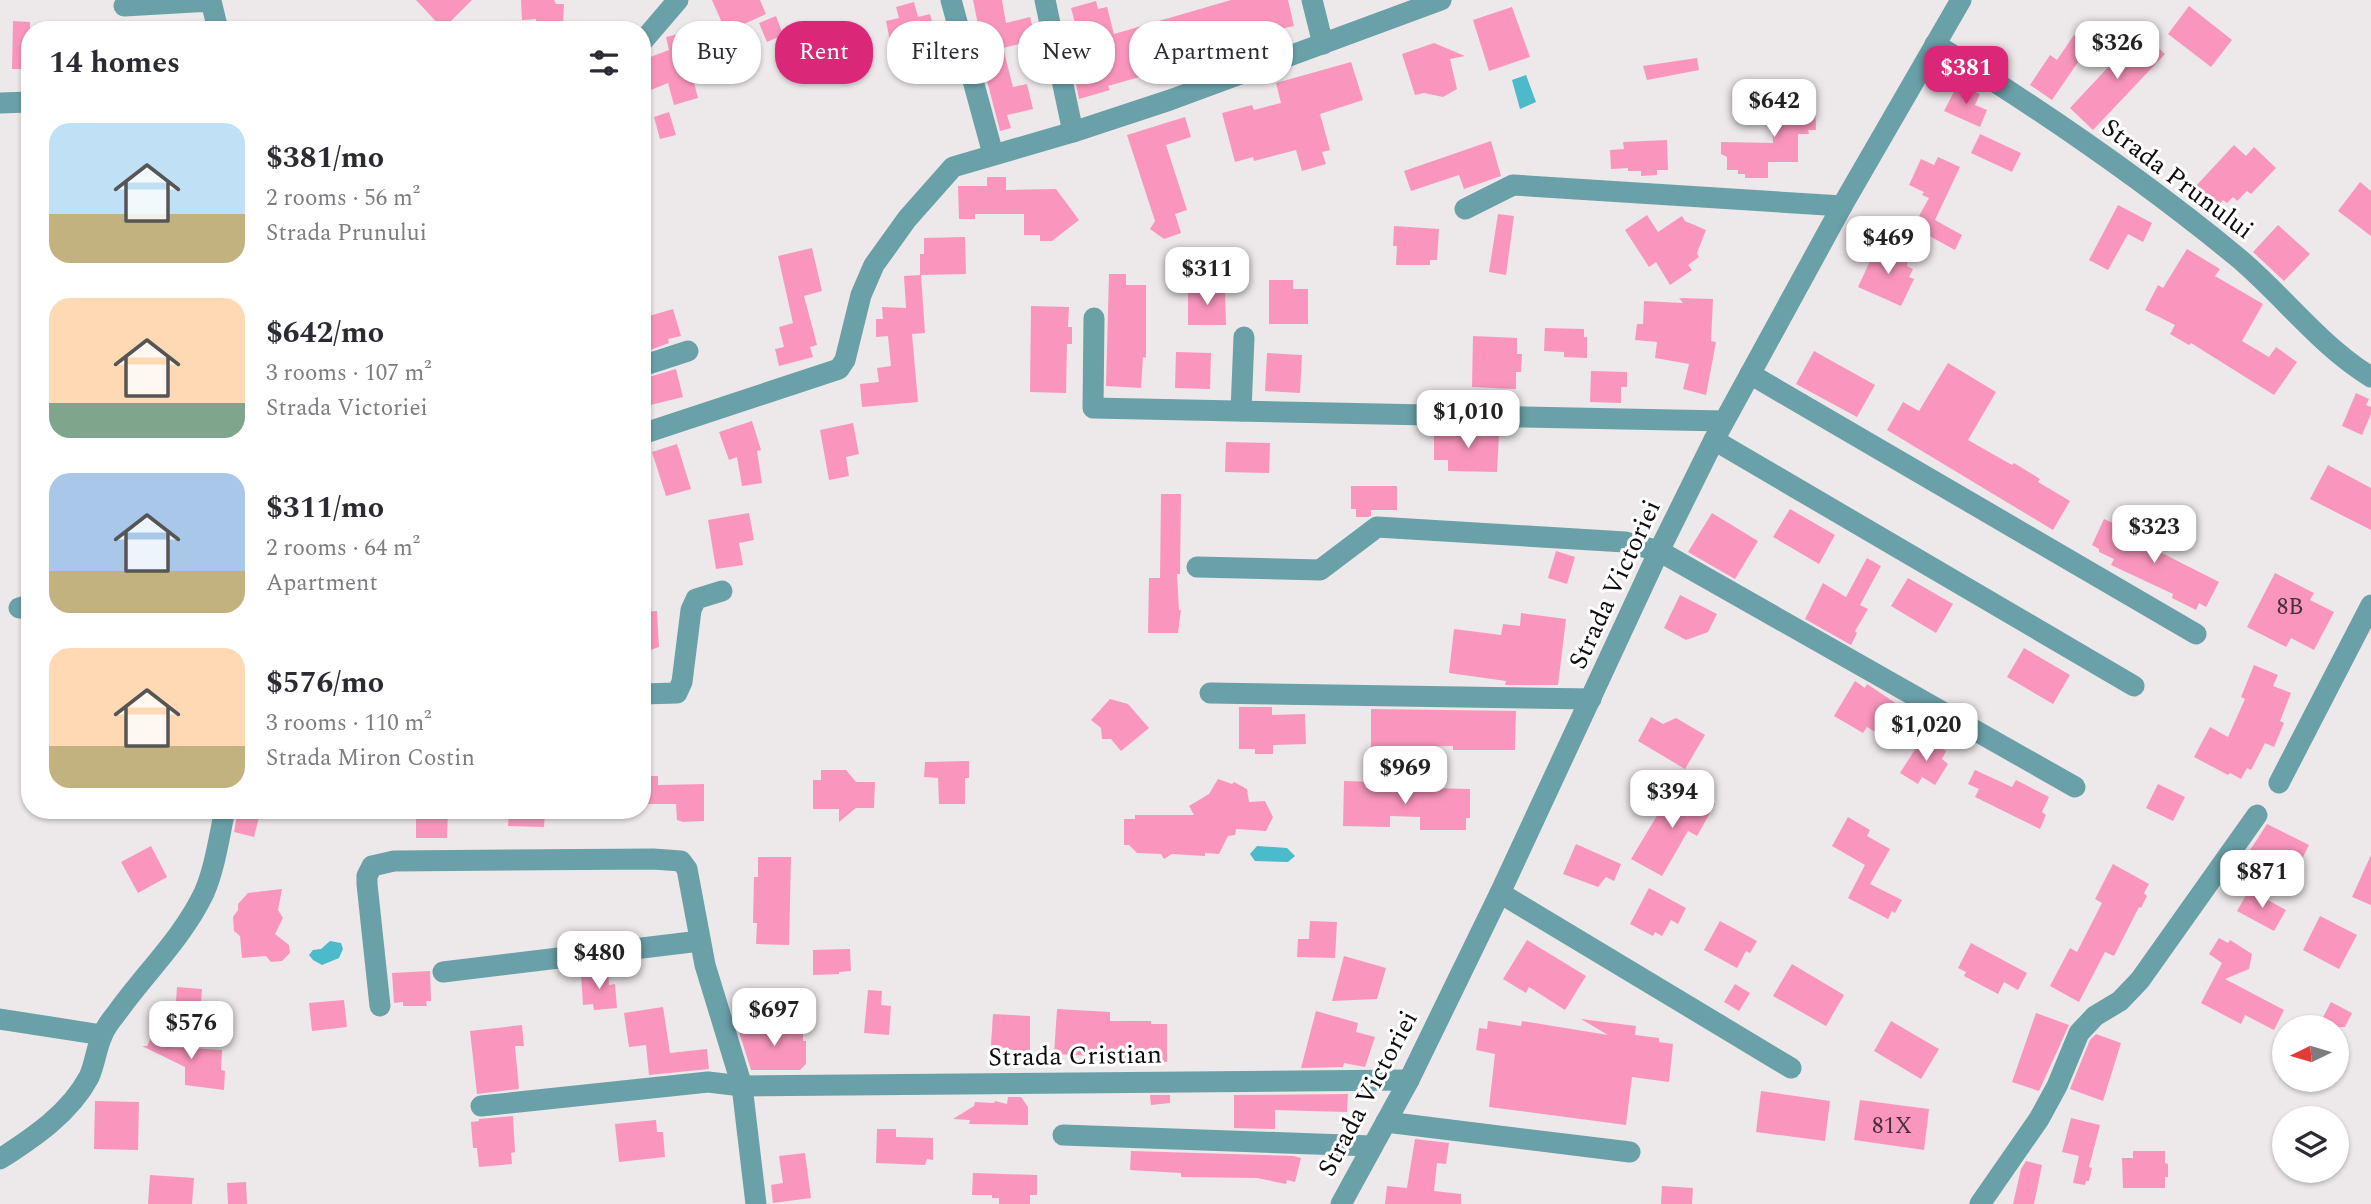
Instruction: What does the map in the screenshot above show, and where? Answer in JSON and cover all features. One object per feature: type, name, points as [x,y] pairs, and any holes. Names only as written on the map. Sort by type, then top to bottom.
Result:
[{"type":"street","points":[[124,6],[210,0],[216,21]]},
{"type":"street","points":[[651,31],[678,0]]},
{"type":"street","points":[[951,0],[993,154]]},
{"type":"street","points":[[1045,0],[1073,132]]},
{"type":"street","points":[[1312,0],[1323,44]]},
{"type":"street","points":[[651,431],[839,369],[845,360],[861,295],[874,265],[906,219],[953,167],[1170,100],[1441,0]]},
{"type":"street","name":"Strada Victoriei","points":[[1341,1204],[1409,1080],[1714,440],[1842,206],[1961,0]]},
{"type":"street","name":"Strada Prunului","points":[[1935,44],[2034,106],[2167,200],[2239,259],[2348,363],[2371,376]]},
{"type":"street","points":[[0,103],[21,102]]},
{"type":"street","points":[[1465,209],[1513,185],[1842,206]]},
{"type":"street","points":[[1094,318],[1093,408],[1724,421]]},
{"type":"street","points":[[1241,411],[1244,337]]},
{"type":"street","points":[[651,363],[688,351]]},
{"type":"street","points":[[1750,374],[2196,634]]},
{"type":"street","points":[[1714,440],[2134,686]]},
{"type":"street","points":[[1197,567],[1320,570],[1377,527],[1625,542],[1659,551],[2075,788]]},
{"type":"street","points":[[651,693],[677,692],[682,682],[691,610],[696,599],[722,591]]},
{"type":"street","points":[[2279,783],[2371,605]]},
{"type":"street","points":[[1210,692],[1591,699]]},
{"type":"street","points":[[1980,1204],[2039,1119],[2057,1086],[2079,1033],[2095,1016],[2120,1001],[2140,980],[2257,815]]},
{"type":"street","points":[[0,1160],[54,1120],[90,1076],[102,1035],[188,922],[205,891],[223,819]]},
{"type":"street","points":[[380,1006],[367,876],[372,866],[394,861],[681,861],[687,869],[705,965],[742,1086],[756,1204]]},
{"type":"street","points":[[1500,893],[1791,1068]]},
{"type":"street","points":[[443,972],[701,942]]},
{"type":"street","points":[[0,1018],[102,1035]]},
{"type":"street","name":"Strada Cristian","points":[[481,1106],[708,1082],[742,1086],[1409,1080]]},
{"type":"street","points":[[1385,1122],[1630,1152]]},
{"type":"street","points":[[1063,1135],[1372,1146]]},
{"type":"street","points":[[0,1140],[27,1142]]},
{"type":"water","points":[[1526,75],[1536,102],[1520,109],[1512,80]]},
{"type":"water","points":[[1257,846],[1287,848],[1295,856],[1288,862],[1255,861],[1250,854]]},
{"type":"water","points":[[330,941],[341,943],[343,949],[339,958],[322,965],[313,960],[309,955],[313,950],[321,949]]},
{"type":"building","points":[[416,0],[472,0],[451,21],[436,21]]},
{"type":"building","points":[[521,0],[554,0],[556,4],[564,4],[563,21],[522,20]]},
{"type":"building","points":[[712,0],[760,0],[766,14],[750,21],[721,21]]},
{"type":"building","points":[[973,0],[1002,0],[1006,23],[1030,17],[1031,21],[1018,21],[1018,44],[1004,48],[1004,21],[977,21]]},
{"type":"building","points":[[1231,0],[1288,0],[1293,21],[1159,21]]},
{"type":"building","points":[[1096,1],[1098,9],[1107,7],[1111,21],[1074,21],[1071,8]]},
{"type":"building","points":[[914,2],[918,17],[930,14],[932,21],[887,21],[887,26],[886,21],[899,18],[896,7]]},
{"type":"building","points":[[2189,6],[2232,40],[2211,67],[2168,34]]},
{"type":"building","points":[[1512,7],[1530,57],[1489,71],[1473,20]]},
{"type":"building","points":[[776,16],[775,38],[767,42],[761,22]]},
{"type":"building","points":[[13,21],[21,21],[21,69],[12,69]]},
{"type":"building","points":[[1129,30],[1129,80],[1115,84],[1115,34]]},
{"type":"building","points":[[2141,32],[2165,54],[2093,130],[2070,108]]},
{"type":"building","points":[[2074,35],[2089,46],[2052,100],[2030,85],[2050,55],[2057,60]]},
{"type":"building","points":[[672,36],[672,84],[694,84],[698,98],[674,105],[668,83],[651,90],[651,57],[669,50],[666,37]]},
{"type":"building","points":[[1434,43],[1465,56],[1450,59],[1457,89],[1443,97],[1424,93],[1415,95],[1402,54]]},
{"type":"building","points":[[1004,52],[1013,87],[1027,84],[1033,109],[1007,115],[1011,128],[1000,131],[988,84],[1004,84]]},
{"type":"building","points":[[1697,58],[1699,70],[1647,80],[1643,66]]},
{"type":"building","points":[[1351,62],[1363,100],[1320,114],[1330,150],[1322,152],[1326,164],[1302,171],[1296,150],[1254,161],[1253,157],[1235,162],[1222,113],[1252,105],[1254,110],[1281,103],[1276,84],[1293,84],[1293,78]]},
{"type":"building","points":[[1076,84],[1115,84],[1108,86],[1110,90],[1079,99]]},
{"type":"building","points":[[1958,84],[1980,94],[1975,105],[1987,110],[1980,127],[1944,111]]},
{"type":"building","points":[[1815,98],[1816,130],[1808,130],[1809,134],[1798,134],[1798,162],[1768,162],[1768,178],[1745,178],[1745,174],[1738,174],[1738,170],[1727,170],[1727,157],[1721,154],[1721,142],[1773,143],[1771,102],[1777,102],[1777,99]]},
{"type":"building","points":[[669,112],[676,135],[660,139],[654,117]]},
{"type":"building","points":[[1185,117],[1191,137],[1166,145],[1187,210],[1175,214],[1181,233],[1164,239],[1150,229],[1155,221],[1127,135]]},
{"type":"building","points":[[1980,134],[2021,153],[2012,172],[1971,153]]},
{"type":"building","points":[[1667,140],[1668,170],[1657,170],[1657,175],[1641,176],[1641,171],[1628,171],[1628,168],[1611,169],[1610,150],[1624,149],[1623,142]]},
{"type":"building","points":[[1491,141],[1501,176],[1464,189],[1459,175],[1411,191],[1404,171]]},
{"type":"building","points":[[2234,145],[2246,156],[2254,147],[2276,168],[2251,194],[2247,191],[2237,201],[2233,197],[2227,203],[2223,200],[2217,207],[2195,187]]},
{"type":"building","points":[[1938,157],[1960,167],[1935,220],[1962,235],[1955,250],[1913,227],[1929,198],[1922,195],[1924,192],[1909,185],[1921,159],[1934,165]]},
{"type":"building","points":[[987,177],[1006,177],[1006,190],[1056,189],[1079,220],[1052,241],[1040,241],[1040,235],[1024,235],[1024,214],[975,214],[975,219],[959,219],[958,186],[987,186]]},
{"type":"building","points":[[2360,182],[2371,191],[2371,236],[2338,211]]},
{"type":"building","points":[[2118,205],[2152,223],[2143,242],[2128,234],[2108,270],[2089,260]]},
{"type":"building","points":[[1498,214],[1514,216],[1506,275],[1489,272]]},
{"type":"building","points":[[1647,215],[1658,232],[1682,216],[1685,221],[1706,230],[1697,253],[1699,257],[1688,265],[1692,270],[1670,285],[1656,262],[1649,267],[1625,230]]},
{"type":"building","points":[[2278,225],[2310,254],[2284,281],[2253,252]]},
{"type":"building","points":[[1394,226],[1439,229],[1437,260],[1430,260],[1430,265],[1396,265]]},
{"type":"building","points":[[965,237],[966,274],[920,275],[920,254],[924,254],[924,238]]},
{"type":"building","points":[[1878,244],[1908,258],[1907,266],[1913,269],[1909,277],[1914,279],[1901,306],[1858,287]]},
{"type":"building","points":[[812,248],[822,291],[804,296],[817,345],[810,347],[813,357],[779,366],[775,349],[784,347],[779,327],[793,323],[778,256]]},
{"type":"building","points":[[2187,249],[2220,269],[2215,276],[2263,304],[2242,341],[2269,357],[2276,347],[2297,362],[2274,395],[2191,343],[2189,345],[2170,334],[2175,325],[2145,310],[2158,285],[2163,288]]},
{"type":"building","points":[[1109,274],[1126,274],[1126,285],[1146,285],[1146,358],[1143,357],[1141,388],[1106,386]]},
{"type":"building","points":[[921,275],[925,333],[912,334],[918,402],[862,407],[860,384],[879,382],[877,368],[891,366],[888,336],[876,337],[876,319],[883,319],[882,307],[906,308],[904,276]]},
{"type":"building","points":[[1269,280],[1293,280],[1293,289],[1308,289],[1308,324],[1269,324]]},
{"type":"building","points":[[1188,289],[1225,289],[1226,325],[1188,325]]},
{"type":"building","points":[[1679,298],[1713,299],[1711,341],[1716,342],[1706,395],[1683,389],[1689,364],[1655,358],[1657,342],[1635,340],[1637,324],[1643,324],[1644,301],[1683,303]]},
{"type":"building","points":[[1031,306],[1069,307],[1068,327],[1072,327],[1072,344],[1067,344],[1066,393],[1030,392]]},
{"type":"building","points":[[673,309],[681,336],[668,339],[669,343],[651,350],[651,315]]},
{"type":"building","points":[[1545,328],[1584,329],[1584,337],[1587,337],[1587,358],[1564,357],[1564,352],[1544,351]]},
{"type":"building","points":[[1473,336],[1517,338],[1517,354],[1522,354],[1521,372],[1516,372],[1516,389],[1472,387]]},
{"type":"building","points":[[1814,351],[1875,385],[1857,417],[1796,384]]},
{"type":"building","points":[[1176,352],[1211,353],[1210,389],[1175,388]]},
{"type":"building","points":[[1267,353],[1302,355],[1300,393],[1265,391]]},
{"type":"building","points":[[1948,363],[1996,392],[1968,440],[2012,465],[2014,463],[2040,479],[2038,482],[2070,501],[2053,530],[1887,430],[1903,402],[1919,411]]},
{"type":"building","points":[[676,369],[683,397],[651,405],[651,376]]},
{"type":"building","points":[[1591,371],[1627,372],[1627,387],[1621,387],[1621,403],[1590,402]]},
{"type":"building","points":[[2356,393],[2369,399],[2366,405],[2371,407],[2371,414],[2362,435],[2342,426]]},
{"type":"building","points":[[752,421],[761,450],[757,451],[762,483],[742,486],[737,457],[729,460],[719,432]]},
{"type":"building","points":[[853,423],[859,454],[846,457],[849,476],[829,480],[820,430]]},
{"type":"building","points":[[1443,428],[1493,429],[1493,435],[1499,435],[1497,472],[1448,471],[1448,460],[1434,460],[1434,434],[1443,435]]},
{"type":"building","points":[[1226,442],[1270,443],[1269,473],[1225,472]]},
{"type":"building","points":[[677,444],[691,489],[666,496],[652,452]]},
{"type":"building","points":[[2328,465],[2371,488],[2371,530],[2310,499]]},
{"type":"building","points":[[1351,486],[1397,486],[1397,510],[1371,510],[1371,516],[1356,517],[1356,509],[1351,509]]},
{"type":"building","points":[[1161,494],[1181,494],[1180,574],[1177,574],[1181,610],[1178,633],[1148,633],[1149,578],[1160,578]]},
{"type":"building","points":[[1790,509],[1835,535],[1819,564],[1773,537]]},
{"type":"building","points":[[749,513],[754,540],[739,543],[743,565],[716,569],[708,520]]},
{"type":"building","points":[[1712,513],[1758,541],[1735,579],[1688,552]]},
{"type":"building","points":[[2104,519],[2155,542],[2152,548],[2219,582],[2206,607],[2199,603],[2196,610],[2172,598],[2173,594],[2111,565],[2114,559],[2099,552],[2099,549],[2092,545]]},
{"type":"building","points":[[1556,551],[1575,557],[1567,584],[1548,578]]},
{"type":"building","points":[[1867,558],[1881,566],[1860,605],[1868,609],[1855,631],[1857,633],[1851,645],[1805,619],[1823,583],[1846,597]]},
{"type":"building","points":[[2275,573],[2314,593],[2310,600],[2334,612],[2314,650],[2291,638],[2286,647],[2247,627]]},
{"type":"building","points":[[1908,578],[1953,604],[1936,633],[1891,606]]},
{"type":"building","points":[[1680,595],[1717,614],[1708,632],[1686,640],[1664,628]]},
{"type":"building","points":[[651,611],[657,611],[659,647],[651,650]]},
{"type":"building","points":[[1521,613],[1566,619],[1558,685],[1505,685],[1506,681],[1449,673],[1454,629],[1501,635],[1503,624],[1520,626]]},
{"type":"building","points":[[2024,648],[2070,675],[2053,704],[2007,677]]},
{"type":"building","points":[[2254,665],[2278,675],[2273,686],[2291,693],[2280,721],[2284,723],[2274,747],[2265,743],[2251,770],[2247,768],[2241,779],[2194,757],[2210,727],[2228,737],[2245,699],[2241,697]]},
{"type":"building","points":[[1855,681],[1865,688],[1867,684],[1903,708],[1885,738],[1867,727],[1863,733],[1834,716]]},
{"type":"building","points":[[1110,699],[1128,704],[1149,728],[1121,751],[1111,739],[1102,739],[1101,728],[1091,720]]},
{"type":"building","points":[[1239,707],[1272,707],[1272,715],[1305,714],[1306,744],[1273,745],[1273,754],[1255,754],[1255,749],[1239,749]]},
{"type":"building","points":[[1371,709],[1516,711],[1515,750],[1453,750],[1453,746],[1371,747]]},
{"type":"building","points":[[1651,717],[1663,724],[1676,718],[1705,735],[1685,769],[1638,741]]},
{"type":"building","points":[[1923,737],[1946,751],[1942,759],[1948,764],[1935,785],[1922,777],[1918,784],[1900,773]]},
{"type":"building","points":[[969,761],[969,778],[965,778],[965,804],[939,804],[938,778],[924,777],[925,762]]},
{"type":"building","points":[[821,770],[846,770],[856,782],[875,782],[874,808],[856,808],[839,822],[839,809],[813,809],[813,780],[821,780]]},
{"type":"building","points":[[1975,770],[2012,787],[2016,780],[2049,797],[2042,812],[2046,815],[2040,829],[1975,797],[1979,789],[1968,784]]},
{"type":"building","points":[[651,776],[658,776],[658,785],[704,784],[704,821],[677,820],[676,804],[651,804]]},
{"type":"building","points":[[1218,779],[1232,784],[1234,782],[1247,789],[1249,802],[1265,801],[1273,817],[1266,831],[1236,829],[1235,835],[1228,836],[1219,854],[1205,853],[1205,856],[1172,854],[1164,859],[1161,854],[1137,853],[1129,845],[1124,845],[1124,819],[1135,819],[1135,815],[1194,815],[1189,806],[1209,794]]},
{"type":"building","points":[[1344,781],[1377,782],[1376,786],[1470,789],[1470,818],[1466,818],[1466,830],[1420,830],[1420,817],[1390,816],[1390,827],[1343,826]]},
{"type":"building","points":[[2158,784],[2185,797],[2173,821],[2146,808]]},
{"type":"building","points":[[1684,786],[1715,804],[1697,836],[1688,831],[1662,876],[1631,859],[1670,794],[1683,801]]},
{"type":"building","points":[[1848,817],[1870,830],[1867,836],[1890,849],[1870,884],[1902,900],[1888,919],[1848,898],[1865,865],[1832,846]]},
{"type":"building","points":[[236,819],[259,819],[254,837],[234,832]]},
{"type":"building","points":[[416,819],[448,819],[447,838],[416,838]]},
{"type":"building","points":[[508,819],[544,819],[544,827],[508,826]]},
{"type":"building","points":[[2267,824],[2309,845],[2293,877],[2247,855]]},
{"type":"building","points":[[1576,844],[1621,864],[1614,881],[1606,877],[1598,887],[1563,874]]},
{"type":"building","points":[[151,846],[167,877],[138,893],[121,862]]},
{"type":"building","points":[[2371,855],[2371,905],[2352,897]]},
{"type":"building","points":[[758,857],[791,857],[789,945],[756,944],[757,923],[753,923],[754,877],[758,877]]},
{"type":"building","points":[[2113,864],[2149,884],[2144,893],[2147,896],[2114,956],[2105,952],[2079,1002],[2050,986],[2070,948],[2077,952],[2102,903],[2095,899]]},
{"type":"building","points":[[1649,888],[1686,908],[1678,924],[1671,920],[1662,936],[1655,932],[1653,936],[1630,924]]},
{"type":"building","points":[[282,889],[278,910],[283,918],[275,934],[289,945],[290,953],[282,961],[271,962],[266,956],[242,958],[240,936],[234,931],[233,917],[238,910],[238,904],[248,893]]},
{"type":"building","points":[[2249,890],[2286,910],[2274,931],[2237,911]]},
{"type":"building","points":[[2320,916],[2357,935],[2339,969],[2303,950]]},
{"type":"building","points":[[1310,921],[1337,922],[1335,958],[1297,957],[1298,939],[1309,939]]},
{"type":"building","points":[[1720,921],[1757,941],[1750,953],[1746,951],[1737,968],[1704,950]]},
{"type":"building","points":[[2219,938],[2228,943],[2230,940],[2252,954],[2249,969],[2225,979],[2284,1010],[2282,1015],[2272,1015],[2272,1029],[2245,1015],[2241,1024],[2201,1003],[2222,963],[2209,954]]},
{"type":"building","points":[[1527,940],[1586,976],[1565,1010],[1529,987],[1526,993],[1503,979]]},
{"type":"building","points":[[1971,943],[2027,973],[2018,990],[2004,982],[1998,994],[1964,976],[1966,972],[1958,968]]},
{"type":"building","points":[[850,949],[851,971],[813,975],[813,950]]},
{"type":"building","points":[[1344,956],[1386,968],[1377,999],[1332,1001]]},
{"type":"building","points":[[1792,964],[1844,995],[1826,1026],[1773,996]]},
{"type":"building","points":[[430,971],[431,1001],[426,1001],[427,1006],[403,1006],[403,1002],[394,1003],[392,973]]},
{"type":"building","points":[[608,973],[609,985],[615,984],[617,1008],[594,1010],[593,1004],[583,1005],[581,974]]},
{"type":"building","points":[[1735,984],[1750,993],[1739,1011],[1724,1002]]},
{"type":"building","points":[[177,987],[202,989],[200,1016],[175,1015]]},
{"type":"building","points":[[868,990],[882,991],[881,1005],[891,1006],[889,1035],[864,1033]]},
{"type":"building","points":[[344,1000],[347,1027],[312,1031],[309,1003]]},
{"type":"building","points":[[2331,1002],[2352,1013],[2349,1019],[2349,1015],[2324,1015]]},
{"type":"building","points":[[663,1007],[670,1053],[707,1049],[709,1069],[649,1075],[646,1045],[629,1047],[624,1013]]},
{"type":"building","points":[[1057,1009],[1110,1012],[1110,1021],[1151,1021],[1151,1024],[1167,1024],[1167,1062],[1133,1062],[1133,1058],[1054,1054]]},
{"type":"building","points":[[1316,1011],[1358,1023],[1356,1032],[1375,1037],[1365,1067],[1344,1063],[1343,1067],[1301,1068]]},
{"type":"building","points":[[2036,1013],[2069,1025],[2039,1091],[2012,1082]]},
{"type":"building","points":[[993,1014],[1030,1016],[1030,1057],[1017,1057],[1017,1051],[991,1045]]},
{"type":"building","points":[[1581,1019],[1636,1026],[1635,1035],[1659,1038],[1659,1042],[1673,1044],[1669,1082],[1632,1077],[1626,1125],[1489,1107],[1495,1054],[1476,1050],[1479,1028],[1487,1029],[1488,1021],[1521,1026],[1522,1021],[1608,1035]]},
{"type":"building","points":[[1891,1021],[1939,1049],[1921,1079],[1874,1051]]},
{"type":"building","points":[[522,1025],[524,1046],[515,1046],[519,1089],[477,1094],[470,1031]]},
{"type":"building","points":[[157,1026],[176,1035],[170,1047],[222,1050],[224,1090],[185,1085],[185,1067],[142,1046],[147,1046]]},
{"type":"building","points":[[740,1026],[803,1027],[806,1064],[800,1070],[751,1070],[740,1035]]},
{"type":"building","points":[[2096,1034],[2121,1043],[2103,1101],[2070,1089],[2090,1040]]},
{"type":"building","points":[[1761,1091],[1830,1101],[1825,1141],[1756,1132]]},
{"type":"building","points":[[1348,1094],[1347,1112],[1275,1110],[1275,1129],[1234,1128],[1234,1095]]},
{"type":"building","points":[[1150,1095],[1170,1095],[1170,1103],[1151,1105]]},
{"type":"building","points":[[1008,1097],[1021,1097],[1028,1107],[1028,1125],[969,1124],[970,1120],[953,1119],[974,1106],[975,1102],[995,1101],[1007,1104]]},
{"type":"building","points":[[1860,1100],[1929,1109],[1924,1150],[1854,1140]]},
{"type":"building","points":[[95,1101],[139,1102],[138,1150],[94,1149]]},
{"type":"building","points":[[513,1116],[515,1152],[511,1153],[512,1164],[479,1167],[477,1148],[473,1148],[471,1122]]},
{"type":"building","points":[[2071,1118],[2100,1125],[2089,1167],[2092,1168],[2089,1181],[2086,1181],[2085,1185],[2073,1183],[2079,1156],[2062,1152]]},
{"type":"building","points":[[656,1120],[657,1132],[663,1132],[665,1157],[619,1162],[615,1124]]},
{"type":"building","points":[[877,1129],[896,1129],[896,1137],[933,1138],[933,1160],[927,1159],[925,1165],[876,1163]]},
{"type":"building","points":[[1415,1139],[1449,1143],[1446,1164],[1437,1163],[1434,1191],[1461,1194],[1461,1204],[1385,1204],[1387,1186],[1407,1188]]},
{"type":"building","points":[[1131,1151],[1301,1158],[1295,1182],[1287,1180],[1286,1184],[1257,1178],[1181,1177],[1181,1173],[1130,1170]]},
{"type":"building","points":[[2133,1151],[2165,1151],[2168,1177],[2165,1177],[2165,1188],[2123,1188],[2122,1158],[2133,1158]]},
{"type":"building","points":[[805,1153],[811,1198],[773,1203],[771,1185],[783,1183],[779,1156]]},
{"type":"building","points":[[2026,1161],[2042,1165],[2034,1204],[2013,1204],[2021,1169]]},
{"type":"building","points":[[973,1173],[1037,1175],[1037,1195],[1030,1195],[1030,1204],[999,1204],[999,1198],[992,1198],[992,1195],[972,1195]]},
{"type":"building","points":[[150,1175],[194,1178],[192,1204],[148,1204]]},
{"type":"building","points":[[246,1182],[247,1204],[228,1204],[227,1183]]},
{"type":"building","points":[[1662,1186],[1693,1188],[1692,1204],[1661,1204]]}]
